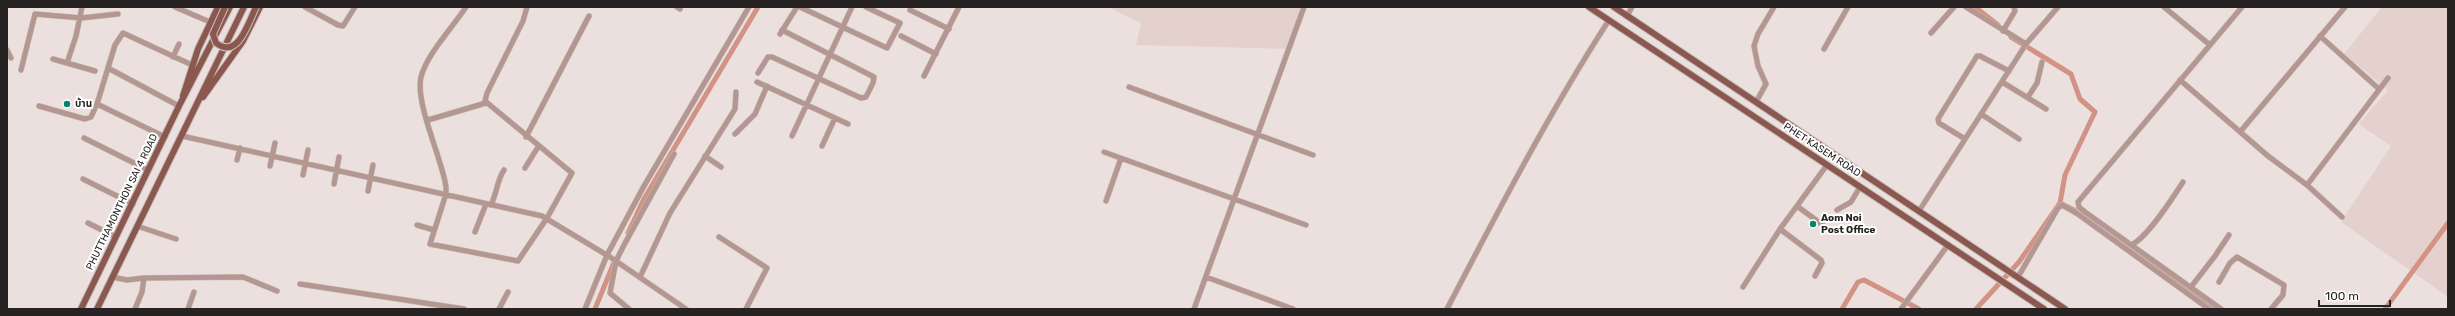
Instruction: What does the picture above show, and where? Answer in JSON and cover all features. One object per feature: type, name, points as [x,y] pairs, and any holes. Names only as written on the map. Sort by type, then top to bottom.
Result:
[{"type":"main road","name":"PHUTTHAMONTHON SAI 4 ROAD","points":[[180,104],[192,65],[218,7]]},
{"type":"main road","points":[[225,7],[213,34],[216,43],[226,48],[233,47],[239,42],[256,7]]},
{"type":"main road","name":"PHUTTHAMONTHON SAI 4 ROAD","points":[[81,309],[180,104],[230,7]]},
{"type":"main road","points":[[97,309],[244,7]]},
{"type":"main road","points":[[197,104],[243,41],[260,7]]},
{"type":"main road","name":"PHET KASEM ROAD","points":[[1589,7],[2044,309]]},
{"type":"main road","name":"PHET KASEM ROAD","points":[[1614,7],[2065,309]]},
{"type":"street","points":[[67,63],[81,18],[82,7]]},
{"type":"street","points":[[175,7],[210,22]]},
{"type":"street","points":[[305,7],[338,25],[343,26],[355,7]]},
{"type":"street","points":[[466,7],[432,56],[421,78],[421,97],[446,183],[446,194],[430,244],[518,261],[547,218],[572,173],[538,147],[486,103]]},
{"type":"street","points":[[486,103],[487,93],[523,21],[527,7]]},
{"type":"street","points":[[585,309],[608,256],[644,186],[749,7]]},
{"type":"street","points":[[758,73],[768,57],[772,57],[861,98],[866,97],[875,79],[871,74],[781,32],[798,7],[887,48],[900,23],[866,7]]},
{"type":"street","points":[[792,136],[852,7]]},
{"type":"street","points":[[924,76],[959,7]]},
{"type":"street","points":[[1194,309],[1304,7]]},
{"type":"street","points":[[1627,16],[1632,7]]},
{"type":"street","points":[[1756,102],[1766,84],[1754,54],[1755,41],[1774,7]]},
{"type":"street","points":[[1824,48],[1848,7]]},
{"type":"street","points":[[1931,33],[1954,7]]},
{"type":"street","points":[[1966,7],[2025,46]]},
{"type":"street","points":[[2003,31],[2015,11],[2014,7]]},
{"type":"street","points":[[1919,211],[2025,46],[2058,7]]},
{"type":"street","points":[[2164,7],[2210,45]]},
{"type":"street","points":[[2221,309],[2133,244],[2085,212],[2078,205],[2079,200],[2242,7]]},
{"type":"street","points":[[2240,132],[2345,7]]},
{"type":"street","points":[[910,10],[949,29]]},
{"type":"street","points":[[22,70],[35,14],[81,18],[118,14]]},
{"type":"street","points":[[526,137],[589,16]]},
{"type":"street","points":[[1447,309],[1517,177],[1609,20]]},
{"type":"street","points":[[38,106],[85,119],[91,117],[97,104],[115,45],[123,33],[192,65]]},
{"type":"street","points":[[901,36],[936,54]]},
{"type":"street","points":[[2320,36],[2379,90]]},
{"type":"street","points":[[173,57],[179,44]]},
{"type":"street","points":[[7,50],[11,58]]},
{"type":"street","points":[[1965,139],[1939,122],[1938,119],[1977,56],[2009,71]]},
{"type":"street","points":[[54,59],[95,71]]},
{"type":"street","points":[[2028,97],[2037,83],[2042,62]]},
{"type":"street","points":[[108,68],[180,104]]},
{"type":"street","points":[[2307,185],[2388,78]]},
{"type":"street","points":[[2180,80],[2240,132],[2307,185],[2342,217]]},
{"type":"street","points":[[757,82],[848,124]]},
{"type":"street","points":[[2002,82],[2046,109]]},
{"type":"street","points":[[735,134],[755,114],[767,86]]},
{"type":"street","points":[[1129,87],[1259,133],[1313,155]]},
{"type":"street","points":[[640,277],[670,213],[704,156],[735,109],[736,92]]},
{"type":"street","points":[[428,120],[486,103]]},
{"type":"street","points":[[97,104],[165,137]]},
{"type":"street","points":[[1981,114],[2019,139]]},
{"type":"street","points":[[822,146],[834,118]]},
{"type":"street","points":[[182,136],[446,194],[547,218],[616,261],[686,309]]},
{"type":"street","points":[[84,138],[148,170]]},
{"type":"street","points":[[270,166],[275,143]]},
{"type":"street","points":[[525,168],[538,147]]},
{"type":"street","points":[[237,160],[240,148]]},
{"type":"street","points":[[302,176],[308,150]]},
{"type":"street","points":[[1104,152],[1306,225]]},
{"type":"street","points":[[629,309],[610,294],[616,261],[674,154]]},
{"type":"street","points":[[704,156],[721,167]]},
{"type":"street","points":[[334,184],[339,157]]},
{"type":"street","points":[[1106,202],[1121,158]]},
{"type":"street","points":[[368,191],[372,165]]},
{"type":"street","points":[[1743,287],[1780,230],[1827,165]]},
{"type":"street","points":[[475,232],[498,190],[499,177],[504,170]]},
{"type":"street","points":[[83,179],[132,204]]},
{"type":"street","points":[[2133,244],[2152,226],[2183,182]]},
{"type":"street","points":[[1837,210],[1851,202],[1860,187]]},
{"type":"street","points":[[1797,206],[1828,229]]},
{"type":"street","points":[[2013,273],[2058,208],[2064,206],[2076,213],[2209,309]]},
{"type":"street","points":[[2076,213],[2085,212]]},
{"type":"street","points":[[88,223],[116,237]]},
{"type":"street","points":[[137,226],[176,239]]},
{"type":"street","points":[[417,226],[434,230]]},
{"type":"street","points":[[1780,230],[1821,260],[1822,263],[1815,276]]},
{"type":"street","points":[[2191,287],[2229,235]]},
{"type":"street","points":[[719,236],[767,268],[746,309]]},
{"type":"street","points":[[1901,309],[1948,245]]},
{"type":"street","points":[[2219,282],[2230,263],[2237,257],[2284,284],[2283,295],[2271,309]]},
{"type":"street","points":[[112,277],[127,280],[144,278],[243,277],[277,291]]},
{"type":"street","points":[[1206,277],[1294,309]]},
{"type":"street","points":[[135,309],[142,292],[144,278]]},
{"type":"street","points":[[300,284],[431,307],[464,309]]},
{"type":"street","points":[[188,309],[194,292]]},
{"type":"street","points":[[499,309],[508,292]]},
{"type":"shaded area","points":[[1108,7],[1307,7],[1292,49],[1136,45],[1141,23]]},
{"type":"shaded area","points":[[2382,7],[2448,7],[2448,297],[2341,222],[2391,146],[2359,124],[2388,90],[2344,54]]},
{"type":"waterway","points":[[628,233],[644,199],[758,7]]},
{"type":"waterway","points":[[1975,7],[1998,25]]},
{"type":"waterway","points":[[1976,309],[2019,262],[2060,203],[2065,175],[2095,112],[2080,99],[2071,74],[2011,37]]},
{"type":"waterway","points":[[2060,203],[2076,211]]},
{"type":"waterway","points":[[2385,309],[2448,223]]},
{"type":"waterway","points":[[2103,229],[2214,309]]},
{"type":"waterway","points":[[595,309],[615,260]]},
{"type":"waterway","points":[[1842,309],[1858,282],[1864,280],[1919,309]]},
{"type":"place","name":"บ้าน","points":[[67,104]]},
{"type":"place","name":"Aom Noi Post Office","points":[[1813,224]]}]
